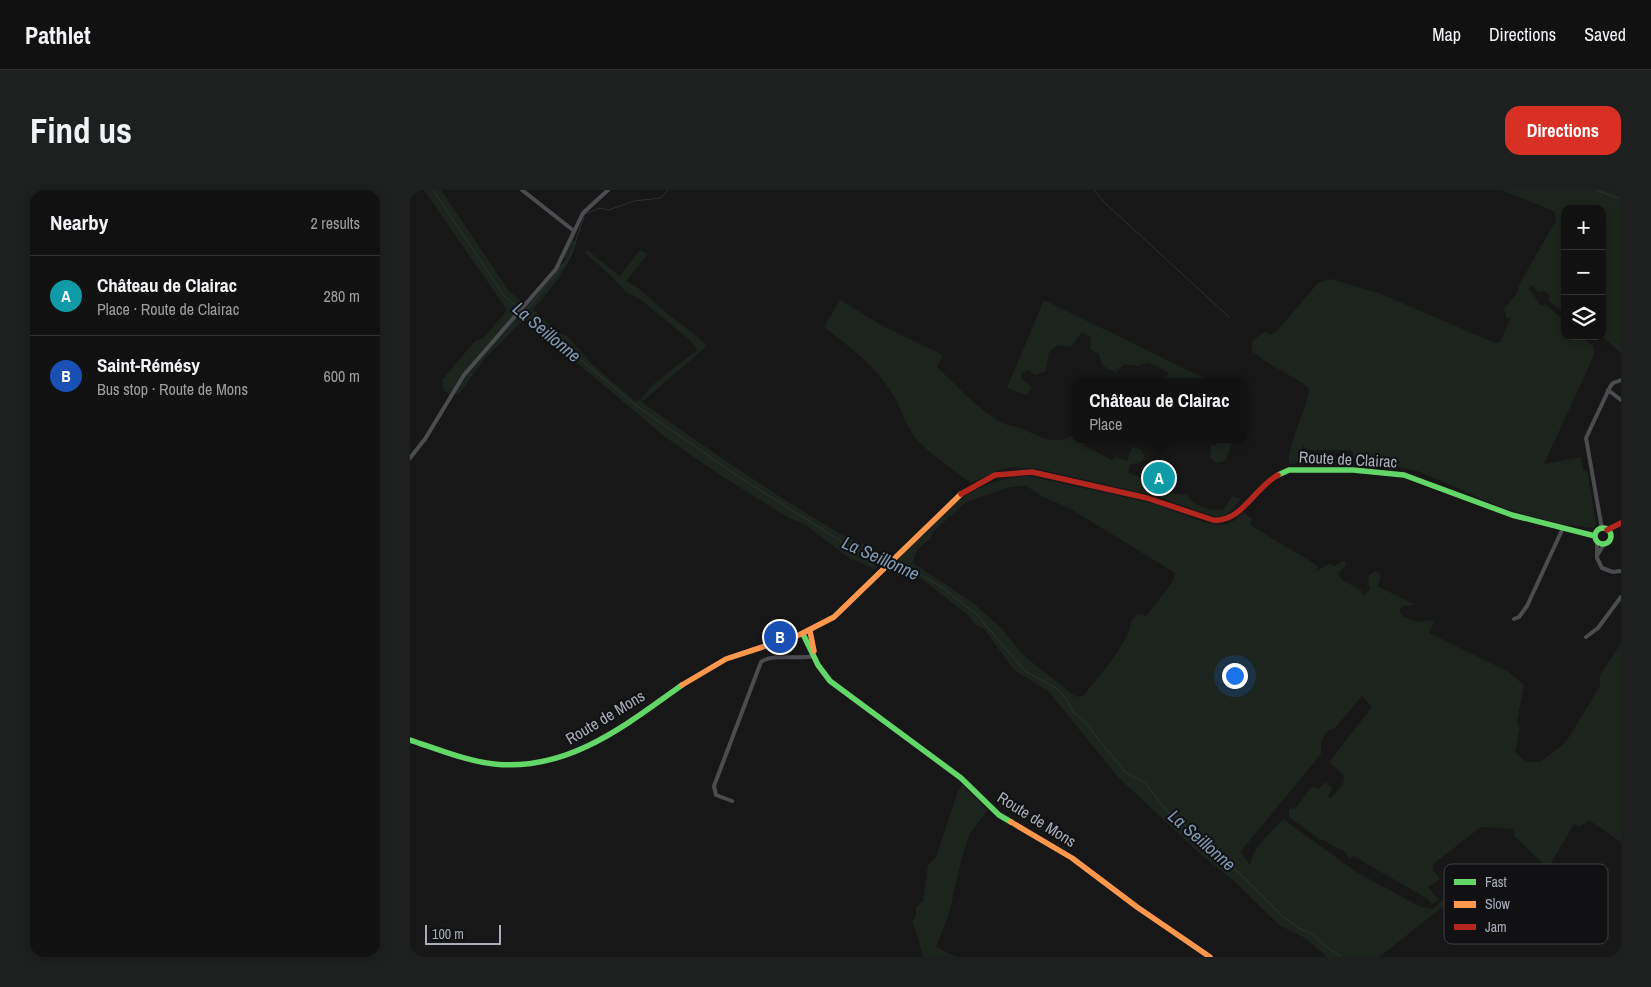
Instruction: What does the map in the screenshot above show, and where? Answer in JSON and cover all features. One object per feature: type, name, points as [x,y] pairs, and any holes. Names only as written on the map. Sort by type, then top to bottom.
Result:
[{"type":"street","points":[[522,190],[574,231]]},
{"type":"street","points":[[410,458],[425,439],[464,374],[556,269],[583,213],[608,190]]},
{"type":"street","points":[[1597,558],[1600,549],[1608,541],[1586,438],[1608,390],[1613,382],[1621,380]]},
{"type":"street","points":[[1608,390],[1621,400]]},
{"type":"street","name":"Route de Clairac","points":[[881,571],[949,503],[970,486],[995,475],[1013,472],[1043,474],[1147,498],[1218,521],[1234,515],[1270,480],[1289,470],[1308,468],[1378,472],[1404,476],[1493,509],[1596,538],[1604,544]]},
{"type":"street","points":[[1621,523],[1596,538],[1597,558],[1605,570],[1613,572],[1621,570]]},
{"type":"street","points":[[1514,620],[1519,617],[1527,606],[1563,528]]},
{"type":"street","name":"Route de Mons","points":[[410,740],[494,764],[521,765],[548,762],[572,754],[596,742],[715,664],[748,651],[803,634],[829,620],[881,571]]},
{"type":"street","points":[[1586,637],[1598,628],[1621,597]]},
{"type":"street","name":"Route de Mons","points":[[810,631],[817,666],[830,681],[961,778],[999,815],[1072,858],[1137,907],[1210,957]]},
{"type":"street","name":"Route de Mons","points":[[803,634],[814,656]]},
{"type":"street","points":[[732,801],[716,795],[714,786],[761,662],[770,658],[814,656]]},
{"type":"shaded area","points":[[424,190],[441,190],[509,291],[520,300],[528,303],[555,274],[554,270],[566,260],[564,254],[571,240],[577,242],[559,278],[533,309],[559,334],[566,335],[592,364],[635,401],[640,400],[651,386],[697,350],[691,341],[641,300],[626,292],[584,252],[587,250],[620,276],[640,250],[648,254],[626,281],[641,290],[707,346],[642,402],[714,453],[787,501],[837,532],[888,558],[875,569],[849,558],[806,525],[789,518],[720,475],[665,437],[526,320],[519,324],[483,361],[459,394],[449,394],[443,390],[442,380],[475,341],[484,338],[507,310]]},
{"type":"shaded area","points":[[1501,190],[1621,190],[1621,353],[1606,340],[1606,205],[1561,205],[1561,310],[1549,301],[1549,294],[1545,291],[1539,292],[1531,285],[1529,288],[1540,305],[1546,305],[1561,318],[1561,340],[1586,340],[1593,346],[1594,355],[1544,464],[1581,457],[1583,471],[1587,470],[1596,523],[1594,528],[1561,524],[1506,509],[1417,471],[1355,458],[1351,450],[1307,450],[1303,445],[1302,463],[1289,464],[1291,447],[1305,407],[1309,388],[1266,362],[1252,351],[1252,341],[1266,331],[1271,335],[1278,330],[1318,283],[1331,279],[1381,294],[1495,343],[1500,342],[1511,318],[1507,319],[1504,309],[1517,293],[1520,283],[1556,220],[1554,211]]},
{"type":"shaded area","points":[[840,300],[883,326],[943,355],[937,367],[976,404],[1002,423],[1021,428],[1047,439],[1061,440],[1072,436],[1072,443],[1085,443],[1083,445],[1112,460],[1116,457],[1127,461],[1132,447],[1140,449],[1145,455],[1143,460],[1131,464],[1128,472],[1154,484],[1162,492],[1187,495],[1203,507],[1214,510],[1224,509],[1232,496],[1241,499],[1226,514],[1213,516],[1155,496],[1039,469],[1013,467],[996,471],[971,483],[920,443],[911,432],[896,399],[878,374],[861,357],[824,327]]},
{"type":"shaded area","points":[[1044,300],[1203,378],[1163,378],[1167,377],[1168,372],[1149,363],[1137,366],[1124,364],[1116,373],[1102,365],[1099,354],[1090,349],[1091,337],[1082,332],[1071,347],[1058,345],[1049,352],[1046,371],[1035,375],[1028,370],[1021,374],[1022,379],[1032,387],[1026,395],[1007,388]]},
{"type":"shaded area","points":[[1217,443],[1232,443],[1225,461],[1216,463],[1210,458],[1211,445],[1216,445]]},
{"type":"shaded area","points":[[1029,476],[1155,504],[1206,523],[1223,525],[1234,521],[1243,512],[1252,519],[1250,525],[1318,566],[1315,572],[1329,564],[1335,566],[1343,561],[1346,563],[1345,567],[1338,573],[1342,580],[1361,590],[1362,596],[1371,589],[1368,583],[1369,575],[1375,571],[1380,574],[1380,581],[1377,586],[1416,605],[1403,606],[1399,610],[1402,616],[1418,622],[1429,620],[1434,622],[1429,633],[1507,671],[1524,685],[1517,721],[1520,728],[1515,752],[1526,762],[1540,762],[1566,742],[1600,686],[1600,675],[1621,643],[1621,842],[1589,820],[1579,827],[1574,824],[1550,864],[1544,864],[1514,836],[1514,829],[1481,827],[1433,864],[1433,870],[1440,879],[1428,887],[1439,900],[1432,904],[1428,899],[1353,856],[1349,859],[1345,851],[1319,839],[1289,817],[1289,809],[1296,808],[1312,786],[1319,789],[1325,782],[1333,788],[1328,796],[1331,798],[1343,784],[1344,776],[1329,762],[1372,707],[1362,696],[1335,728],[1327,731],[1321,742],[1321,754],[1241,851],[1250,866],[1251,859],[1258,847],[1283,819],[1356,872],[1421,907],[1433,909],[1444,899],[1444,906],[1379,957],[1327,957],[1305,938],[1279,925],[1236,883],[1196,850],[1118,777],[1048,691],[1014,670],[984,629],[975,625],[969,616],[923,580],[909,572],[890,571],[894,563],[923,532],[953,504],[970,493],[1007,479]],"holes":[[[1025,485],[1043,497],[1071,509],[1175,573],[1172,583],[1146,616],[1138,614],[1132,619],[1125,640],[1105,669],[1084,695],[1076,697],[1023,655],[1002,629],[972,602],[913,563],[917,549],[930,539],[934,531],[965,503],[1006,488]]]},
{"type":"shaded area","points":[[962,785],[988,810],[970,833],[962,857],[949,914],[936,947],[956,957],[923,957],[912,922],[916,916],[916,907],[923,901],[928,865],[936,857],[958,791]]},
{"type":"waterway","name":"La Seillonne","points":[[433,190],[505,297],[519,308]]},
{"type":"waterway","points":[[525,312],[570,257],[585,214],[600,208],[609,210],[634,201],[661,198],[668,190]]},
{"type":"waterway","points":[[1094,190],[1105,203],[1229,317]]},
{"type":"waterway","points":[[1596,190],[1621,199]]},
{"type":"waterway","name":"La Seillonne","points":[[522,311],[634,404],[736,475],[849,546],[885,562]]},
{"type":"waterway","name":"La Seillonne","points":[[891,565],[909,567],[943,588],[976,614],[1025,671],[1056,688],[1067,700],[1074,713],[1083,720],[1125,772],[1145,783],[1168,812],[1182,821],[1193,838],[1231,865],[1282,916],[1300,929],[1312,934],[1325,946],[1342,957]]},
{"type":"traffic: fast","points":[[1278,475],[1289,470],[1353,470],[1404,475],[1512,515],[1595,536]]},
{"type":"traffic: fast","points":[[1603,528],[1611,536],[1603,544],[1595,536],[1603,528]]},
{"type":"traffic: fast","points":[[803,634],[818,665],[830,681],[961,778],[999,815],[1011,822]]},
{"type":"traffic: fast","points":[[410,740],[452,754],[494,764],[521,765],[547,761],[571,753],[617,730],[682,685]]},
{"type":"traffic: slow","points":[[682,685],[726,659],[799,635],[834,617],[961,494]]},
{"type":"traffic: slow","points":[[810,631],[814,651]]},
{"type":"traffic: slow","points":[[1011,822],[1072,858],[1137,907],[1210,957]]},
{"type":"traffic: jam","points":[[961,494],[995,475],[1032,472],[1147,498],[1213,520],[1232,516],[1278,475]]},
{"type":"traffic: jam","points":[[1607,530],[1621,523]]},
{"type":"place","name":"Château de Clairac","points":[[1159,478]]},
{"type":"place","name":"Saint-Rémésy","points":[[780,637]]}]
